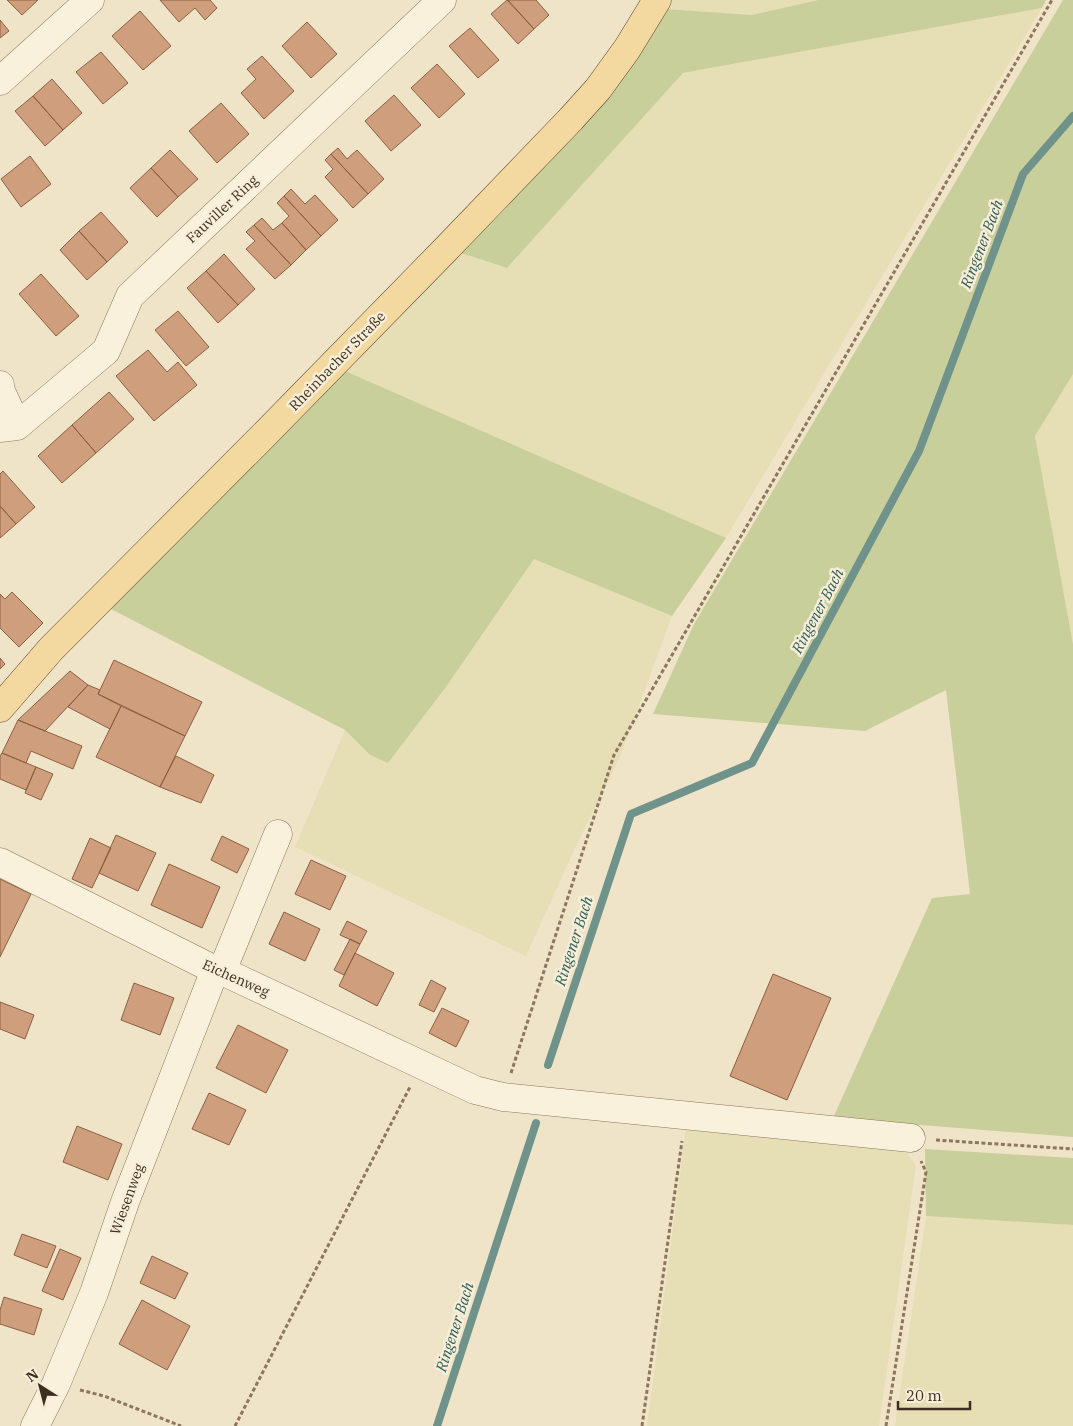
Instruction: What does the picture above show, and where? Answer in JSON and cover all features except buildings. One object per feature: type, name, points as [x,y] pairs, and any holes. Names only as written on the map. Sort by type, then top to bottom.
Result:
[{"type":"main road","name":"Rheinbacher Straße","points":[[0,708],[51,649],[262,437],[571,119],[598,89],[627,49],[657,0]]},
{"type":"street","points":[[0,81],[90,0]]},
{"type":"street","name":"Fauviller Ring","points":[[0,385],[9,427],[106,352],[130,296],[442,0]]},
{"type":"street","name":"Wiesenweg","points":[[35,1426],[56,1384],[94,1293],[124,1202],[218,970],[278,834]]},
{"type":"street","name":"Eichenweg","points":[[0,862],[218,970],[475,1090],[503,1096],[911,1138]]},
{"type":"path","points":[[503,1096],[614,755],[1052,0]]},
{"type":"path","points":[[235,1426],[422,1064]]},
{"type":"path","points":[[642,1426],[686,1115]]},
{"type":"path","points":[[886,1426],[926,1172],[911,1138],[1073,1149]]},
{"type":"path","points":[[56,1384],[104,1396],[181,1426]]},
{"type":"shaded area","points":[[671,0],[818,0],[752,15],[666,9]]},
{"type":"shaded area","points":[[1042,8],[726,538],[345,371],[461,253],[507,268],[683,73]]},
{"type":"shaded area","points":[[1073,374],[1073,644],[1035,436]]},
{"type":"shaded area","points":[[534,558],[672,616],[620,757],[576,846],[526,956],[295,847],[345,730],[370,755],[388,763],[446,687]]},
{"type":"shaded area","points":[[686,1128],[902,1146],[916,1166],[879,1426],[647,1426]]},
{"type":"shaded area","points":[[926,1216],[1073,1225],[1073,1426],[895,1426]]},
{"type":"green space","points":[[818,0],[1046,0],[1042,8],[683,73],[507,268],[461,253],[666,9],[752,15]]},
{"type":"green space","points":[[1063,0],[1073,0],[1073,374],[1035,436],[1073,644],[1073,1137],[833,1118],[932,898],[970,894],[946,690],[865,731],[653,714],[694,624]]},
{"type":"green space","points":[[345,371],[726,538],[672,616],[534,559],[446,687],[388,763],[370,755],[345,730],[111,609]]},
{"type":"green space","points":[[925,1149],[1073,1158],[1073,1225],[926,1216]]},
{"type":"waterway","name":"Ringener Bach","points":[[548,1065],[631,814],[752,763],[919,451],[1023,174],[1073,116]]},
{"type":"waterway","name":"Ringener Bach","points":[[437,1426],[536,1123]]}]
